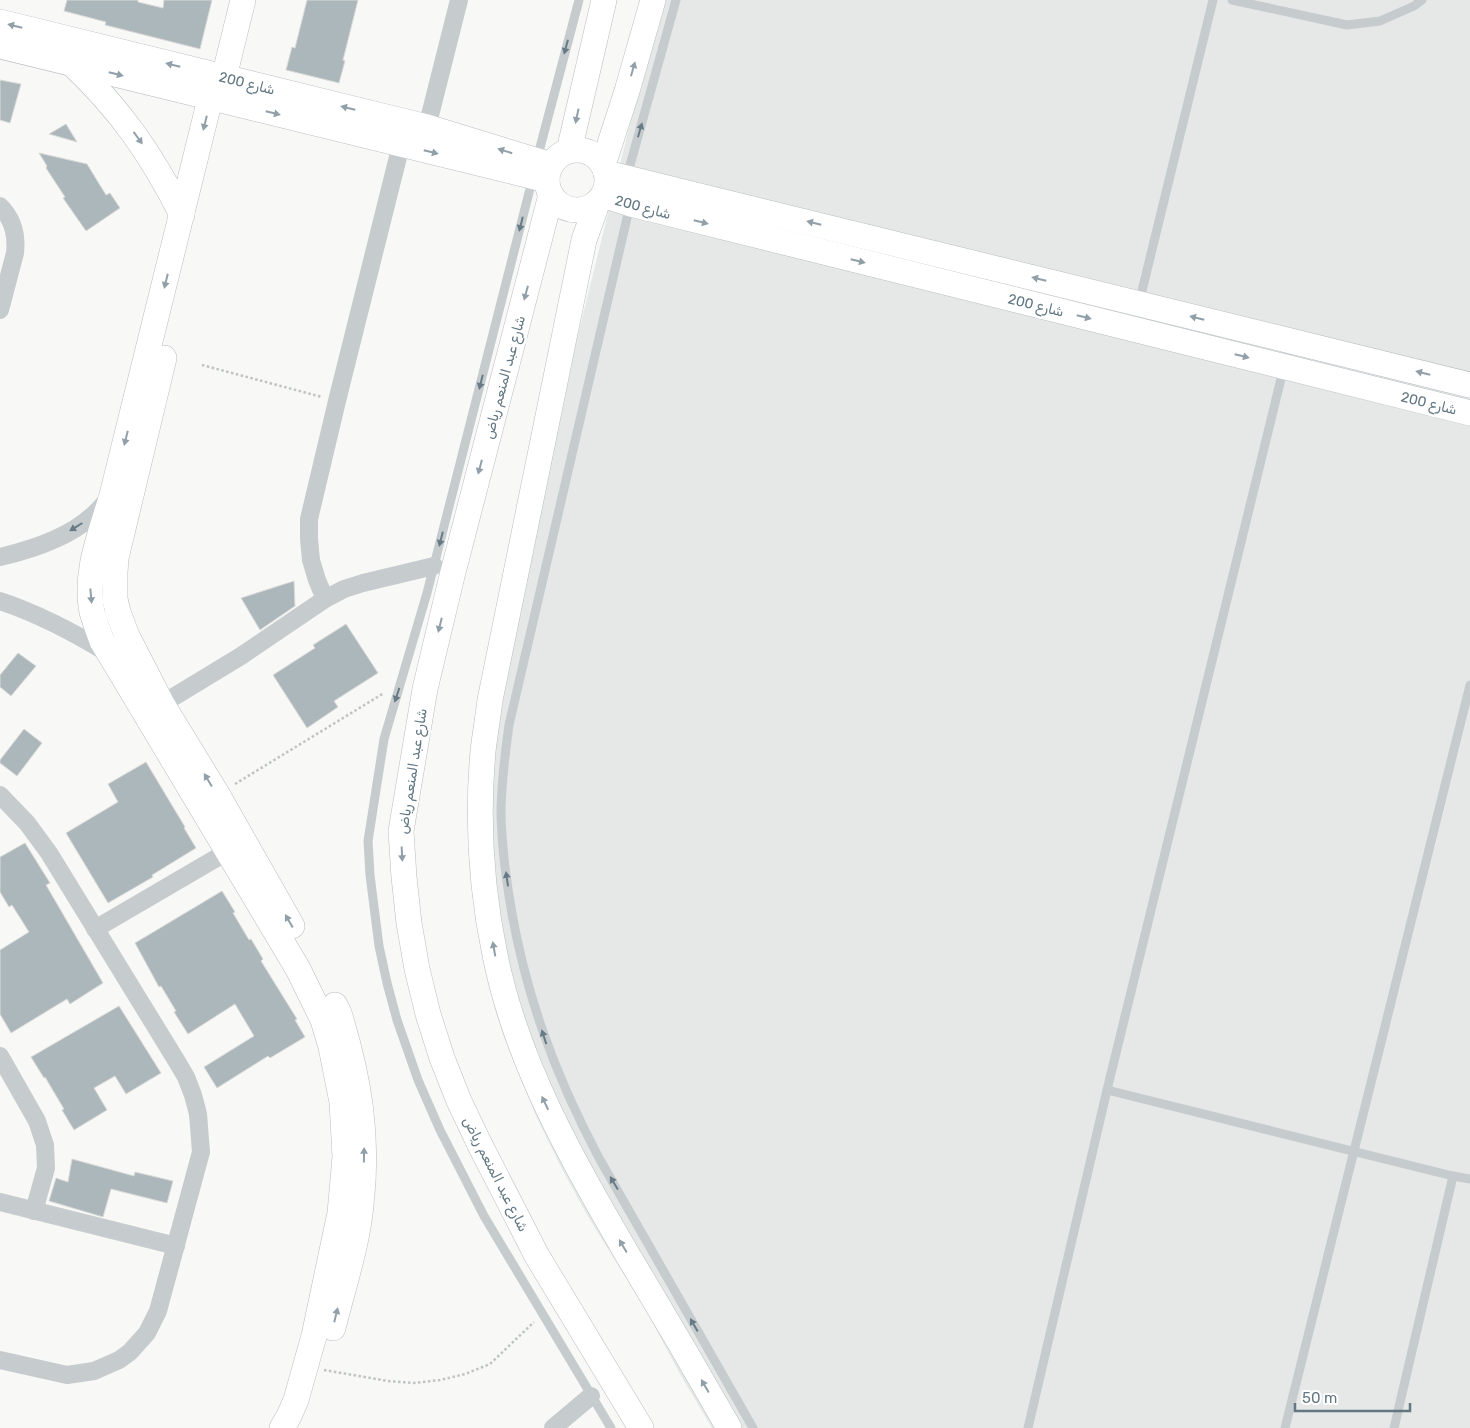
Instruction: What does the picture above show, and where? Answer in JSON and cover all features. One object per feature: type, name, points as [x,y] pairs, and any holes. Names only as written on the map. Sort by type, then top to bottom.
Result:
[{"type":"street","points":[[243,0],[121,497],[95,553],[90,582],[92,612],[102,641],[317,969],[339,1013],[354,1066],[360,1093],[364,1147],[364,1177],[361,1206],[356,1236],[314,1403],[302,1428]]},
{"type":"street","points":[[427,127],[458,0]]},
{"type":"street","name":"شارع عبد المنعم رياض","points":[[604,0],[548,172],[425,689],[402,831],[408,923],[421,987],[442,1058],[459,1101],[537,1256],[641,1428]]},
{"type":"street","points":[[653,0],[626,91],[607,182],[584,240],[490,700],[483,751],[480,802],[481,854],[486,905],[495,956],[507,1005],[524,1054],[544,1102],[601,1208],[729,1428]]},
{"type":"street","name":"شارع 200","points":[[0,22],[222,86],[402,145],[548,172]]},
{"type":"street","name":"شارع 200","points":[[0,46],[71,63],[222,86],[427,127],[548,172]]},
{"type":"street","points":[[71,63],[103,94],[131,129],[156,166],[182,215]]},
{"type":"street","points":[[222,86],[182,215],[121,497],[114,572],[115,599],[127,636],[162,704],[217,794],[236,847],[323,1020],[337,1074],[345,1157],[344,1185],[336,1240],[314,1336],[296,1400],[290,1416],[282,1428]]},
{"type":"street","points":[[325,599],[311,560],[308,539],[309,519],[402,145]]},
{"type":"street","points":[[577,150],[592,154],[607,182],[585,209],[569,209],[562,206],[548,172],[577,150]]},
{"type":"street","name":"شارع 200","points":[[607,182],[630,204],[1470,413]]},
{"type":"street","name":"شارع 200","points":[[607,182],[1138,303],[1470,385]]},
{"type":"street","points":[[0,206],[11,221],[16,237],[16,245],[0,310]]},
{"type":"street","points":[[0,557],[39,546],[74,528],[121,497]]},
{"type":"street","points":[[162,704],[248,651],[325,599],[363,583],[434,566]]},
{"type":"street","points":[[0,601],[45,619],[110,654]]},
{"type":"street","points":[[0,795],[18,812],[38,838],[186,1077],[198,1114],[201,1152],[158,1311],[139,1343],[119,1360],[94,1372],[67,1376],[0,1360]]},
{"type":"street","points":[[95,929],[236,847]]},
{"type":"street","points":[[0,1056],[37,1121],[45,1145],[46,1168],[34,1211]]},
{"type":"street","points":[[0,1202],[176,1246]]},
{"type":"street","points":[[553,1428],[591,1396]]},
{"type":"lane","points":[[579,0],[548,172],[384,739],[368,841],[373,909],[387,983],[408,1055],[440,1130],[484,1216],[611,1428]]},
{"type":"lane","points":[[607,182],[676,0]]},
{"type":"lane","points":[[1138,303],[1213,0]]},
{"type":"lane","points":[[1232,0],[1347,25],[1380,21],[1414,6],[1422,0]]},
{"type":"lane","points":[[630,204],[509,725],[502,799],[504,862],[514,928],[524,967],[539,1022],[562,1084],[599,1158],[753,1428]]},
{"type":"lane","points":[[1028,1428],[1107,1090],[1290,340]]},
{"type":"lane","points":[[1285,1428],[1470,685]]},
{"type":"lane","points":[[1107,1090],[1470,1179]]},
{"type":"lane","points":[[1394,1428],[1453,1176]]},
{"type":"path","points":[[202,365],[337,401]]},
{"type":"path","points":[[217,794],[400,684]]},
{"type":"path","points":[[322,1370],[388,1381],[414,1382],[440,1380],[465,1374],[490,1364],[542,1314]]},
{"type":"shaded area","points":[[664,0],[1470,0],[1470,1428],[712,1428],[643,1305],[587,1215],[537,1118],[506,1043],[496,1013],[486,959],[488,701],[628,132]]},
{"type":"building","points":[[67,0],[138,0],[138,2],[163,8],[164,0],[212,0],[200,49],[105,25],[106,22],[64,11]]},
{"type":"building","points":[[307,0],[358,0],[339,83],[286,70],[292,47],[295,48]]},
{"type":"building","points":[[0,80],[21,84],[10,123],[0,120]]},
{"type":"building","points":[[66,124],[77,142],[49,134]]},
{"type":"building","points":[[39,153],[87,164],[106,195],[110,193],[120,208],[86,231],[63,198],[65,197],[46,168],[47,166]]},
{"type":"building","points":[[294,581],[295,606],[260,630],[241,598]]},
{"type":"building","points":[[346,624],[378,673],[334,701],[338,707],[307,728],[273,675],[315,648],[313,645]]},
{"type":"building","points":[[18,653],[36,666],[11,696],[0,687],[0,675]]},
{"type":"building","points":[[24,729],[42,743],[17,776],[0,763],[0,760]]},
{"type":"building","points":[[146,762],[196,848],[152,875],[153,877],[108,903],[66,833],[118,802],[108,784]]},
{"type":"building","points":[[25,843],[50,883],[46,885],[103,983],[70,1004],[67,999],[11,1033],[0,1014],[0,950],[29,932],[12,905],[9,907],[0,892],[0,857]]},
{"type":"building","points":[[222,891],[249,940],[251,939],[263,959],[261,961],[297,1019],[295,1020],[305,1037],[270,1058],[268,1056],[217,1088],[204,1067],[254,1036],[235,1004],[188,1034],[135,943]]},
{"type":"building","points":[[119,1006],[161,1073],[126,1094],[115,1076],[94,1088],[107,1110],[74,1130],[62,1110],[64,1109],[31,1057]]},
{"type":"building","points":[[72,1159],[134,1176],[135,1172],[173,1181],[167,1203],[111,1189],[103,1217],[49,1201],[56,1178],[68,1182]]}]
